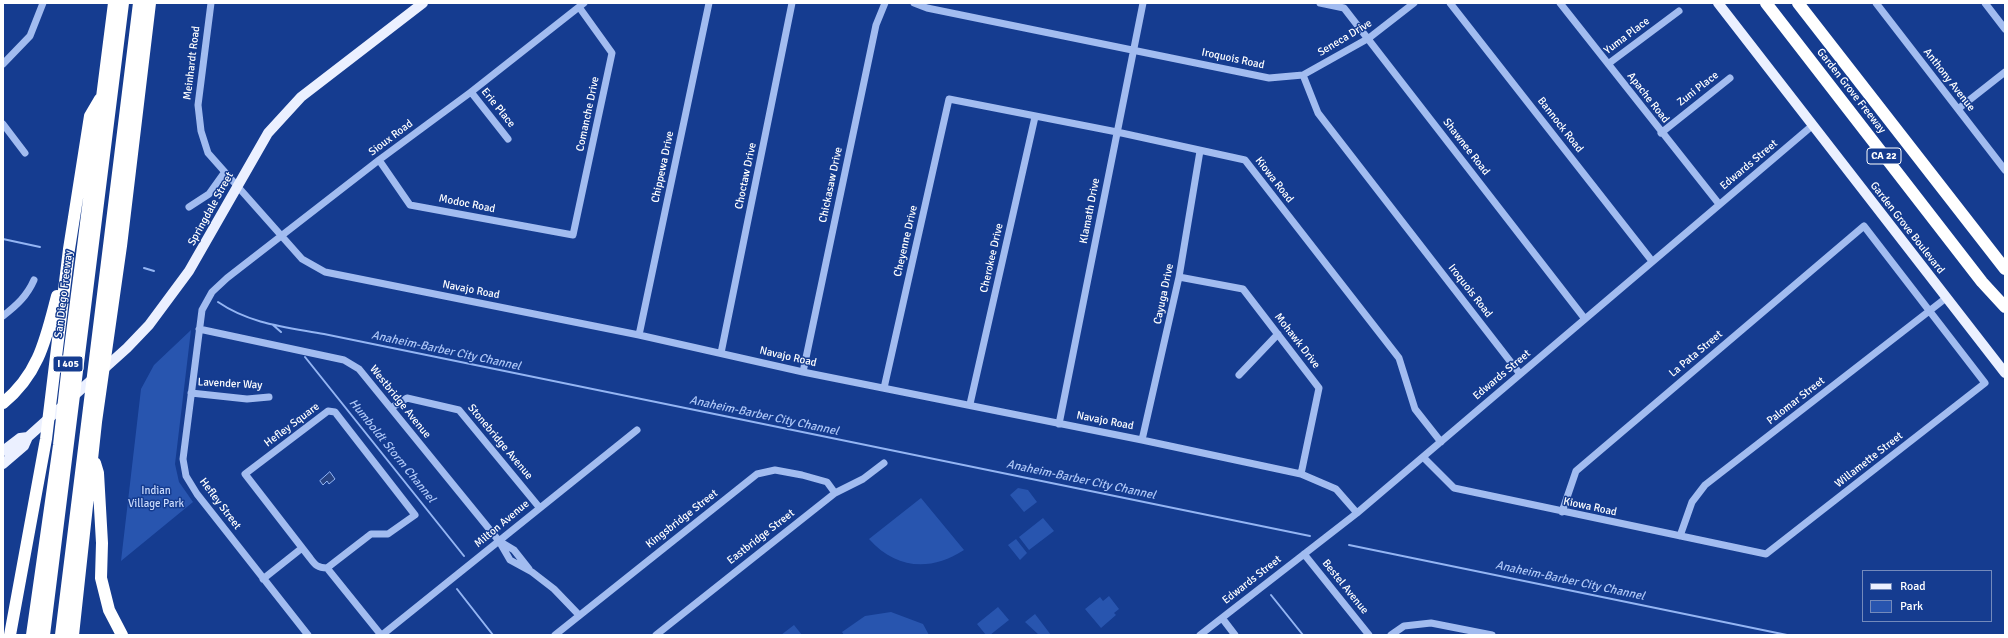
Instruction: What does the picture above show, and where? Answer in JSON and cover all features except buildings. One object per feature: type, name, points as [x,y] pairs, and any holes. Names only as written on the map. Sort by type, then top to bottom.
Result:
[{"type":"highway","name":"San Diego Freeway","points":[[32,635],[59,445],[114,3]]},
{"type":"highway","points":[[44,635],[123,3]]},
{"type":"highway","points":[[61,635],[139,3]]},
{"type":"highway","points":[[73,635],[93,450],[121,246],[150,3]]},
{"type":"highway","name":"Garden Grove Freeway","points":[[1766,3],[1982,282],[2005,307]]},
{"type":"highway","name":"Garden Grove Freeway","points":[[1798,3],[2005,269]]},
{"type":"highway","points":[[10,635],[46,439],[69,249],[90,116],[103,92]]},
{"type":"highway","points":[[3,403],[22,384],[38,360],[46,337],[69,249]]},
{"type":"highway","points":[[93,450],[98,481],[102,543],[101,578],[109,610],[122,635]]},
{"type":"main road","name":"Springdale Street","points":[[3,464],[24,446],[28,438],[127,348],[149,325],[189,271],[268,133],[301,97],[423,3]]},
{"type":"main road","name":"Garden Grove Boulevard","points":[[1718,3],[2005,373]]},
{"type":"main road","name":"Springdale Street","points":[[3,451],[20,438],[28,438]]},
{"type":"street","points":[[3,64],[30,36],[43,3]]},
{"type":"street","name":"Meinhardt Road","points":[[211,3],[198,105],[201,131],[208,153],[224,173],[238,184]]},
{"type":"street","name":"Chippewa Drive","points":[[639,335],[709,3]]},
{"type":"street","name":"Choctaw Drive","points":[[721,353],[792,3]]},
{"type":"street","name":"Chickasaw Drive","points":[[804,372],[876,25],[885,3]]},
{"type":"street","name":"Iroquois Road","points":[[914,3],[927,8],[1135,49],[1269,78],[1303,75],[1318,112],[1520,374]]},
{"type":"street","name":"Klamath Drive","points":[[1058,424],[1135,49],[1143,3]]},
{"type":"street","name":"Shawnee Road","points":[[1320,3],[1344,8],[1369,38],[1585,319]]},
{"type":"street","name":"Seneca Drive","points":[[1303,75],[1369,38],[1414,3]]},
{"type":"street","name":"Bannock Road","points":[[1450,3],[1652,261]]},
{"type":"street","name":"Apache Road","points":[[1560,3],[1661,133],[1719,204]]},
{"type":"street","name":"Anthony Avenue","points":[[1876,3],[2005,170]]},
{"type":"street","points":[[1985,3],[2005,28]]},
{"type":"street","name":"Sioux Road","points":[[212,292],[227,278],[379,160],[471,92],[582,5]]},
{"type":"street","name":"Comanche Drive","points":[[573,235],[612,53],[582,5]]},
{"type":"street","name":"Yuma Place","points":[[1608,64],[1679,11]]},
{"type":"street","points":[[1958,109],[2005,72]]},
{"type":"street","name":"Zuni Place","points":[[1661,133],[1730,78]]},
{"type":"street","name":"Erie Place","points":[[471,92],[508,138]]},
{"type":"street","name":"Kiowa Road","points":[[949,99],[1117,132],[1246,160],[1399,358],[1415,409],[1441,442]]},
{"type":"street","name":"Cheyenne Drive","points":[[884,388],[949,99]]},
{"type":"street","name":"Cherokee Drive","points":[[970,404],[1035,116]]},
{"type":"street","points":[[3,124],[25,153]]},
{"type":"street","name":"Edwards Street","points":[[1200,635],[1357,513],[1813,125]]},
{"type":"street","name":"Cayuga Drive","points":[[1142,440],[1179,277],[1200,151]]},
{"type":"street","name":"Modoc Road","points":[[379,160],[410,205],[573,235]]},
{"type":"street","points":[[189,207],[209,194],[224,173]]},
{"type":"street","name":"Navajo Road","points":[[238,184],[281,237],[302,259],[325,272],[639,335],[804,372],[970,404],[1058,424],[1142,440],[1301,474],[1336,489],[1357,513]]},
{"type":"street","name":"La Pata Street","points":[[1562,512],[1576,471],[1864,226],[1929,311]]},
{"type":"street","name":"Mohawk Drive","points":[[1179,277],[1243,290],[1319,388],[1301,474]]},
{"type":"street","points":[[3,316],[19,304],[28,293],[34,280]]},
{"type":"street","name":"Hefley Street","points":[[212,292],[202,310],[199,329],[183,459],[186,476],[197,494],[308,635]]},
{"type":"street","name":"Palomar Street","points":[[1680,536],[1692,502],[1705,485],[1946,298]]},
{"type":"street","name":"Willamette Street","points":[[1766,554],[1986,383],[1929,311]]},
{"type":"street","name":"Westbridge Avenue","points":[[199,329],[344,360],[359,369],[498,541],[510,560],[532,572],[554,589],[579,614]]},
{"type":"street","points":[[1239,376],[1278,334]]},
{"type":"street","name":"Lavender Way","points":[[191,393],[242,398],[269,397]]},
{"type":"street","name":"Stonebridge Avenue","points":[[391,408],[407,398],[460,410],[539,507]]},
{"type":"street","name":"Hefley Square","points":[[327,568],[371,534],[388,534],[415,515],[335,412],[328,411],[245,474],[316,566],[327,568],[381,635]]},
{"type":"street","name":"Milton Avenue","points":[[381,635],[637,430]]},
{"type":"street","name":"Kiowa Road","points":[[1422,457],[1454,488],[1766,554]]},
{"type":"street","name":"Eastbridge Street","points":[[656,635],[835,493],[863,479],[884,463]]},
{"type":"street","name":"Kingsbridge Street","points":[[555,635],[579,614],[757,474],[775,470],[802,475],[827,482],[835,493]]},
{"type":"street","points":[[263,579],[302,548]]},
{"type":"street","name":"Bestel Avenue","points":[[1304,554],[1369,635]]},
{"type":"street","points":[[1222,618],[1235,635]]},
{"type":"street","points":[[1392,635],[1404,626],[1430,622],[1492,635]]},
{"type":"green space","name":"Indian Village Park","points":[[191,330],[175,464],[179,482],[193,502],[121,561],[141,389],[154,365]]},
{"type":"green space","points":[[1018,488],[1028,490],[1037,502],[1024,512],[1010,495]]},
{"type":"green space","points":[[921,498],[964,550],[939,562],[914,564],[890,556],[879,549],[869,539]]},
{"type":"green space","points":[[1043,518],[1054,531],[1029,550],[1019,537]]},
{"type":"green space","points":[[1016,539],[1027,553],[1020,560],[1008,545]]},
{"type":"green space","points":[[1109,596],[1119,609],[1114,613],[1116,615],[1101,628],[1085,609],[1100,597],[1103,601]]},
{"type":"green space","points":[[998,607],[1009,620],[990,635],[986,635],[977,624]]},
{"type":"green space","points":[[891,612],[923,624],[929,635],[844,635],[842,632],[865,616]]},
{"type":"green space","points":[[1035,614],[1051,635],[1039,635],[1025,622]]},
{"type":"green space","points":[[794,625],[802,635],[781,635]]},
{"type":"shaded area","points":[[330,472],[335,479],[329,484],[327,481],[323,485],[320,481]]},
{"type":"waterway","name":"Anaheim-Barber City Channel","points":[[3,239],[40,247]]},
{"type":"waterway","points":[[144,268],[154,271]]},
{"type":"waterway","name":"Anaheim-Barber City Channel","points":[[218,302],[243,315],[282,327],[324,334],[1310,536]]},
{"type":"waterway","name":"Anaheim-Barber City Channel","points":[[273,325],[281,332]]},
{"type":"waterway","name":"Humboldt Storm Channel","points":[[305,357],[464,556]]},
{"type":"waterway","name":"Anaheim-Barber City Channel","points":[[1349,545],[1787,635]]},
{"type":"waterway","name":"Humboldt Storm Channel","points":[[457,589],[493,635]]},
{"type":"waterway","points":[[1271,595],[1303,635]]}]
